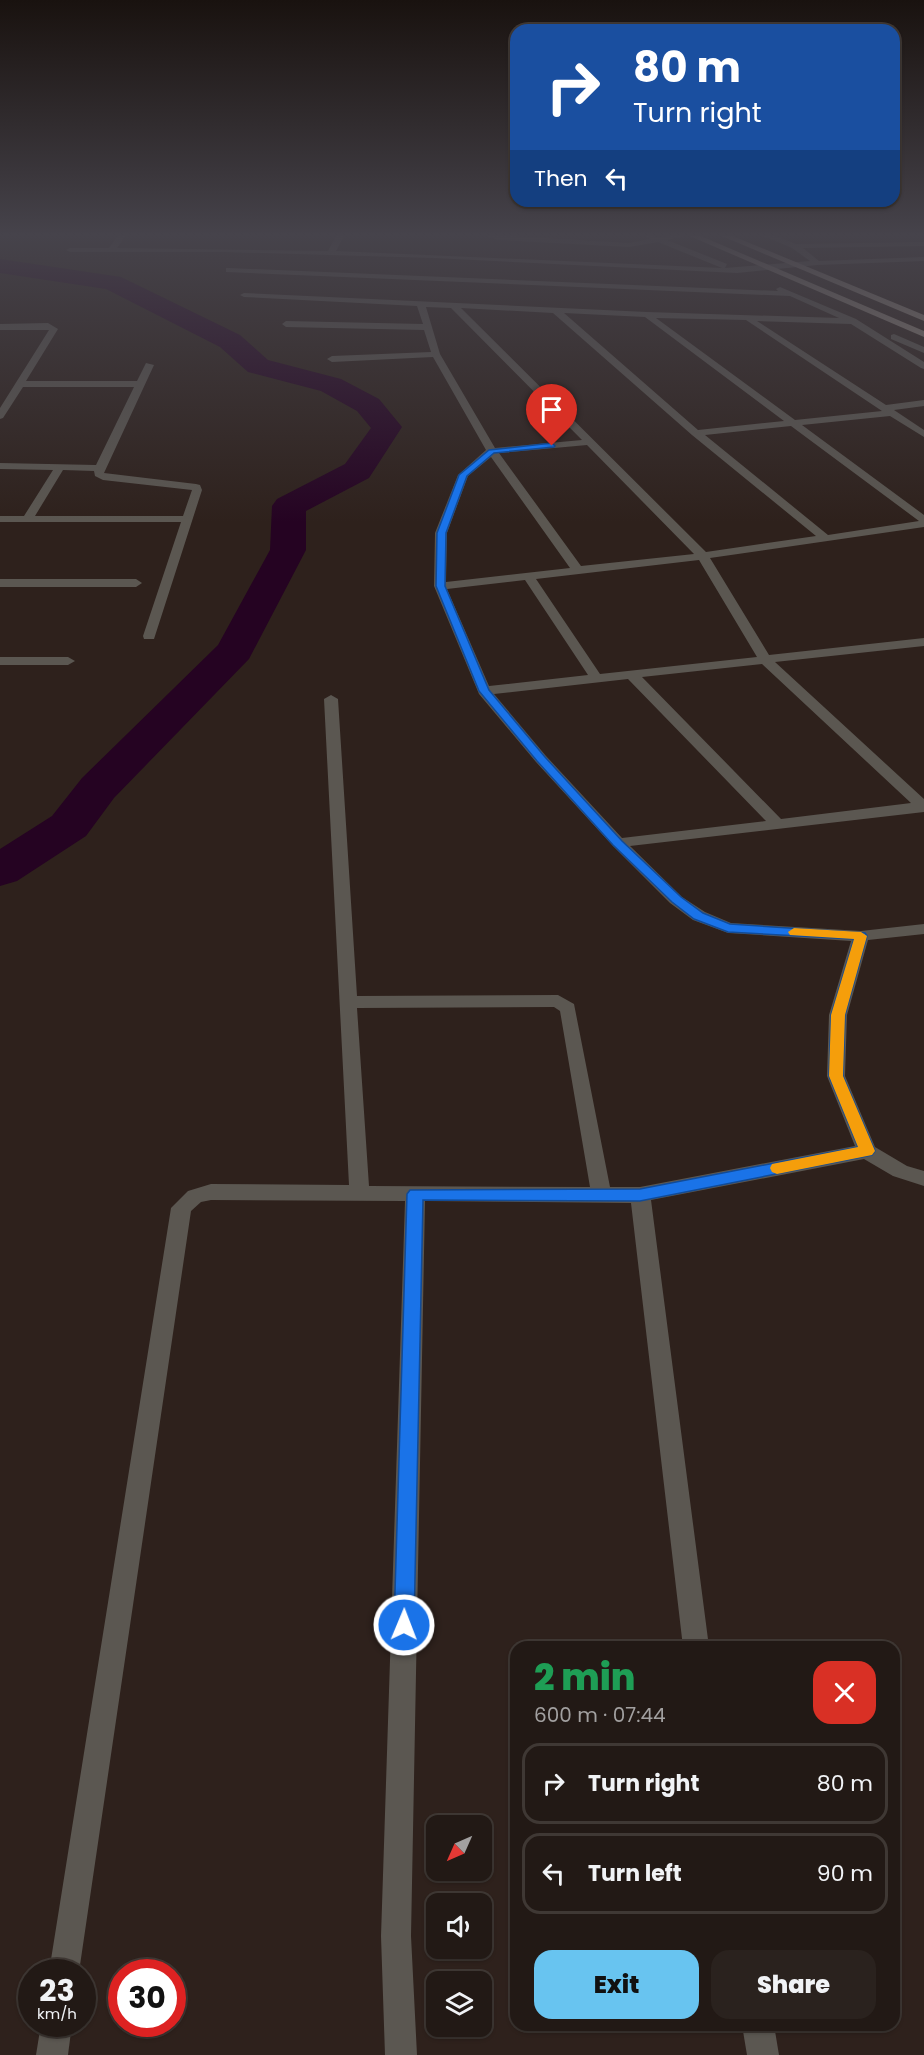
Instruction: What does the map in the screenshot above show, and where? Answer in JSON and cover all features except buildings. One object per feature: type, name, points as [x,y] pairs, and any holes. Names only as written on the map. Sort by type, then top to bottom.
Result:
[{"type":"street","points":[[0,416],[3,405],[53,330]]},
{"type":"street","points":[[429,330],[436,354],[492,451],[578,570]]},
{"type":"street","points":[[478,330],[703,556],[765,660],[924,806]]},
{"type":"street","points":[[578,330],[696,433],[826,538]]},
{"type":"street","points":[[667,330],[924,522]]},
{"type":"street","points":[[766,330],[924,434]]},
{"type":"street","points":[[867,330],[924,366]]},
{"type":"street","points":[[875,330],[924,350]]},
{"type":"street","points":[[332,359],[436,354]]},
{"type":"street","points":[[149,365],[138,384],[99,474],[103,477],[196,487],[197,490],[149,636]]},
{"type":"street","points":[[19,384],[138,384]]},
{"type":"street","points":[[696,433],[796,424],[924,403]]},
{"type":"street","points":[[592,442],[492,451],[463,475],[441,533],[440,586],[484,691],[541,759],[618,843],[676,900],[699,916],[728,928],[861,936],[924,929]]},
{"type":"street","points":[[0,466],[100,468]]},
{"type":"street","points":[[27,519],[60,467]]},
{"type":"street","points":[[0,519],[189,519]]},
{"type":"street","points":[[440,586],[703,556],[924,522]]},
{"type":"street","points":[[528,576],[597,679]]},
{"type":"street","points":[[0,583],[136,583]]},
{"type":"street","points":[[484,691],[924,642]]},
{"type":"street","points":[[0,661],[68,661]]},
{"type":"street","points":[[632,675],[778,824]]},
{"type":"street","points":[[331,699],[359,1191]]},
{"type":"street","points":[[618,843],[924,806]]},
{"type":"street","points":[[861,936],[838,1015],[836,1076],[867,1151],[900,1171],[924,1179]]},
{"type":"street","points":[[347,1002],[558,1001],[568,1008],[601,1194]]},
{"type":"street","points":[[66,1959],[181,1208],[195,1196],[211,1191],[640,1195],[867,1151]]},
{"type":"street","points":[[401,2055],[396,1936],[415,1194]]},
{"type":"street","points":[[640,1195],[695,1641]]},
{"type":"street","points":[[759,2031],[764,2055]]},
{"type":"street","points":[[52,2055],[55,2037]]},
{"type":"waterway","points":[[0,871],[69,826],[98,788],[235,651],[288,550],[289,506],[357,471],[387,427],[368,405],[331,385],[258,366],[230,341],[208,330]]},
{"type":"slow traffic","points":[[777,1168],[867,1151],[836,1076],[838,1015],[861,936],[794,932]]},
{"type":"route","points":[[404,1625],[415,1194],[640,1195],[867,1151],[836,1076],[838,1015],[861,936],[728,928],[699,916],[676,900],[618,843],[541,759],[484,691],[440,586],[441,533],[463,475],[492,451],[552,446]]}]
